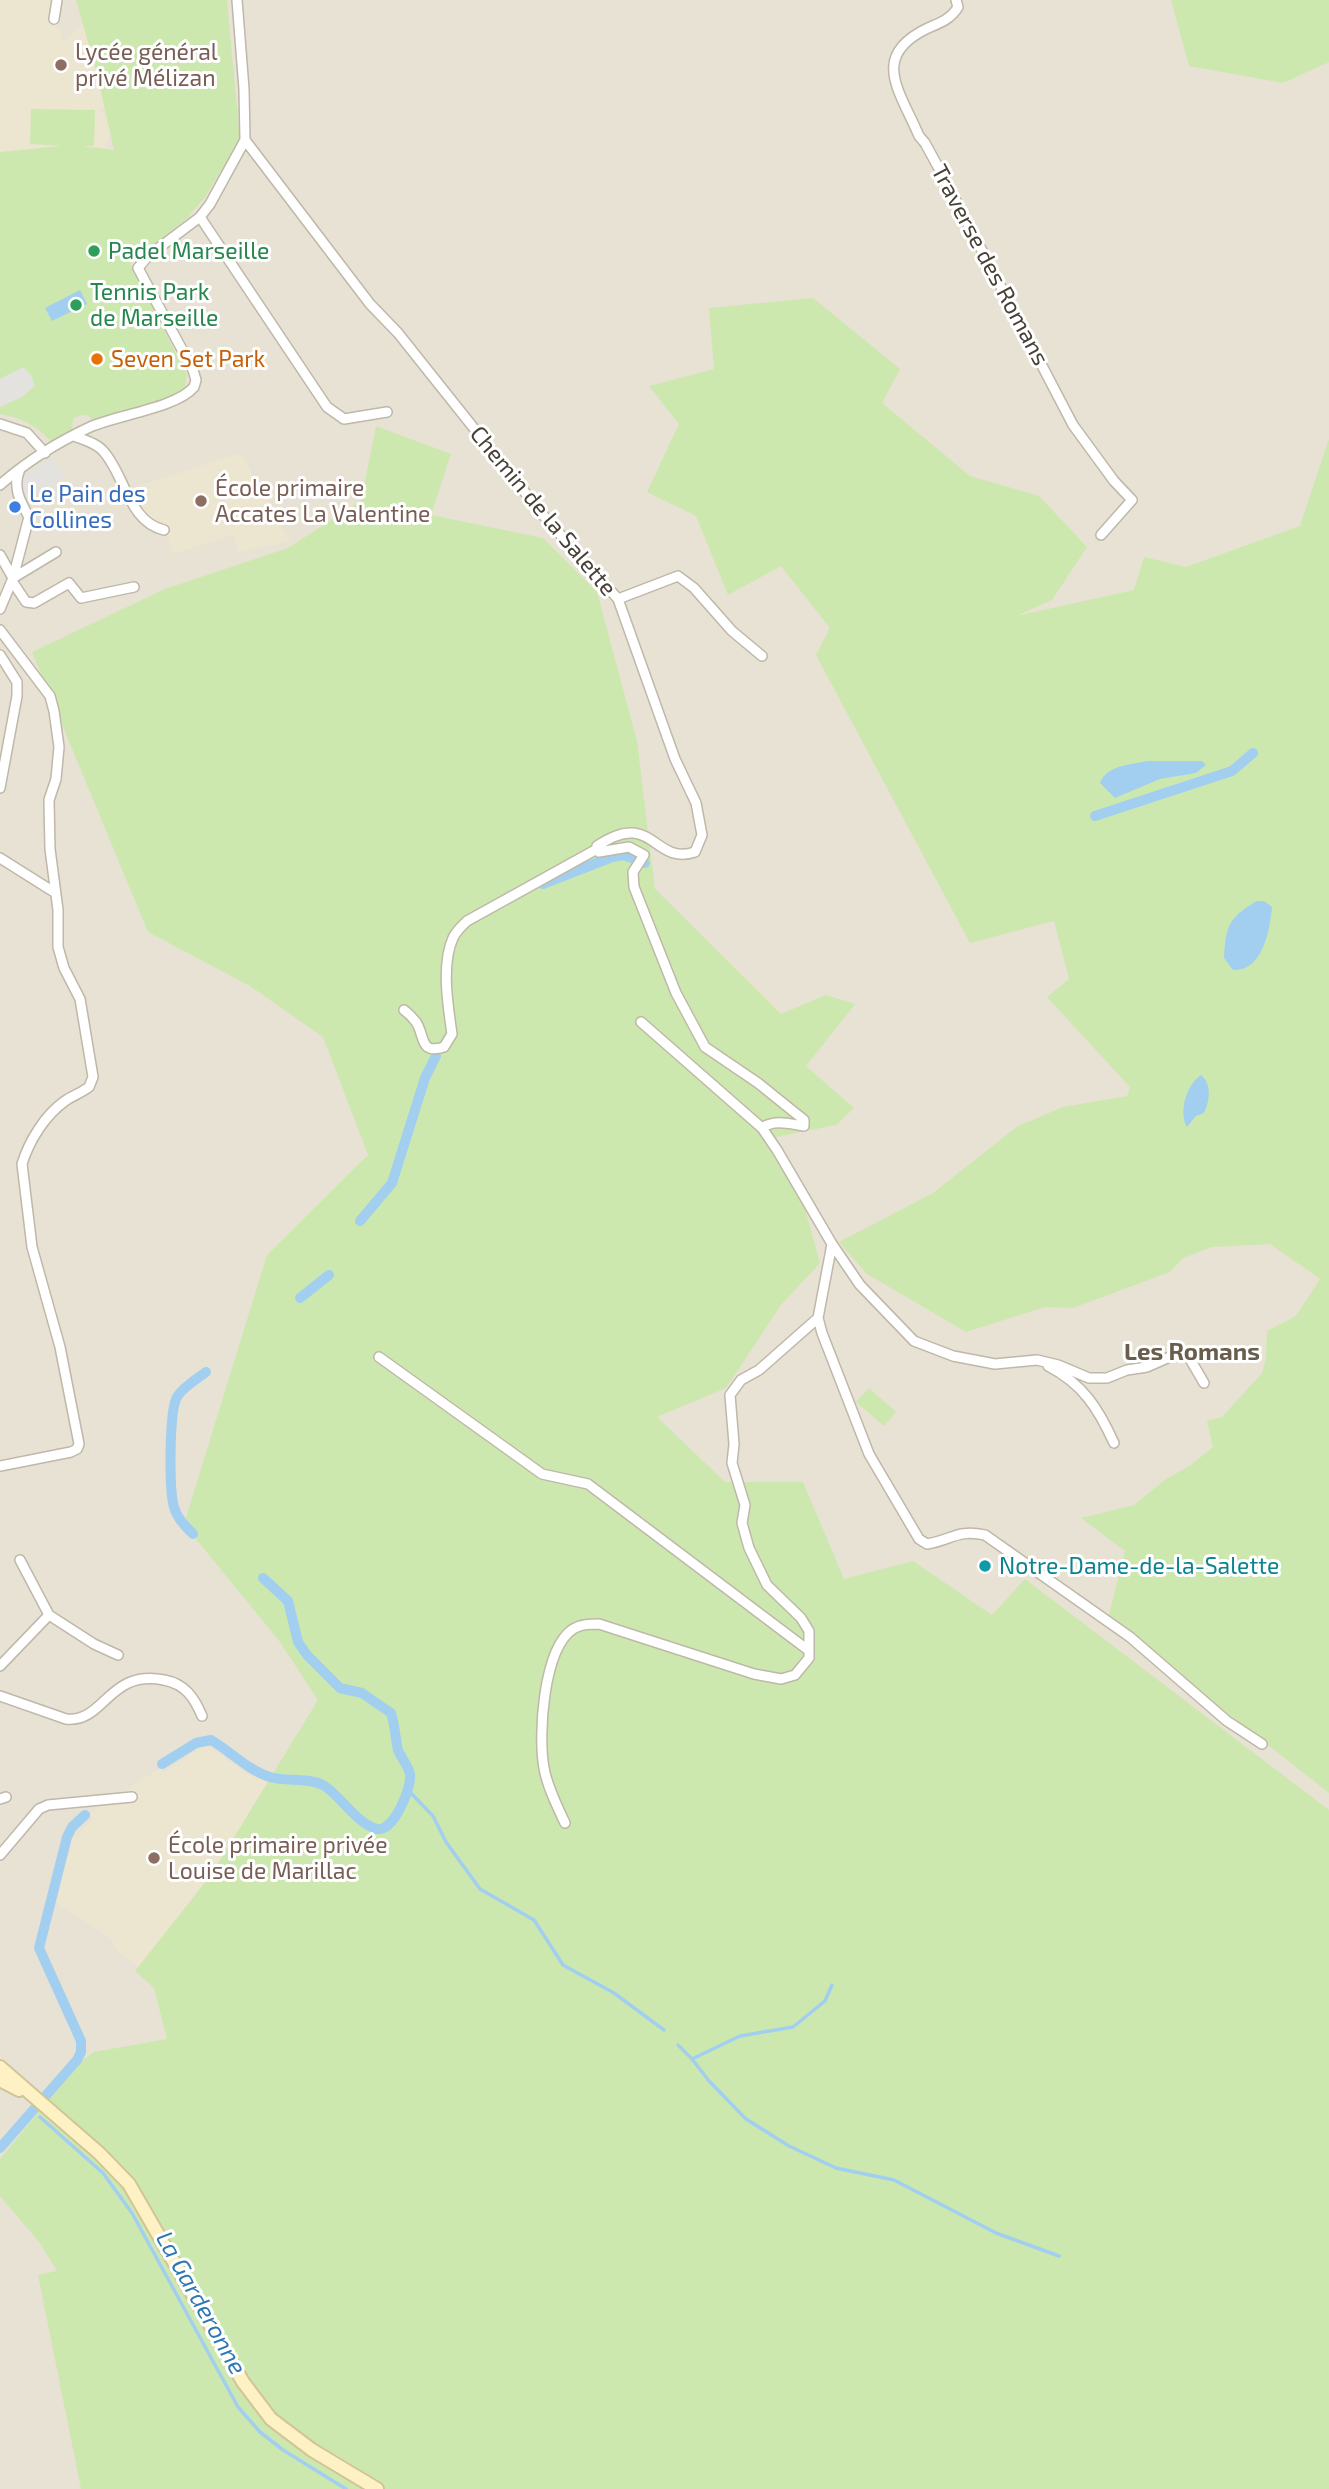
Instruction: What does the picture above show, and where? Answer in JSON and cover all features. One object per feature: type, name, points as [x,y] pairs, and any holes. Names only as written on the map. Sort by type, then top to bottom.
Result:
[{"type":"main road","points":[[0,2071],[99,2153],[129,2184],[256,2402],[271,2419],[291,2436],[377,2489]]},
{"type":"street","points":[[54,19],[57,0]]},
{"type":"street","points":[[0,485],[21,467],[74,436],[97,425],[182,397],[194,387],[196,380],[193,370],[138,268],[148,256],[200,217],[245,140],[237,0]]},
{"type":"street","name":"Traverse des Romans","points":[[956,0],[958,7],[953,16],[903,43],[895,53],[892,73],[919,136],[943,176],[1073,425],[1114,481],[1132,500],[1101,535]]},
{"type":"street","name":"Chemin de la Salette","points":[[245,140],[370,303],[398,333],[543,515],[618,599],[675,759],[696,803],[702,835],[695,852],[681,856],[668,852],[652,838],[632,832],[617,834],[597,846],[597,849]]},
{"type":"street","points":[[200,217],[327,407],[344,419],[387,412]]},
{"type":"street","points":[[0,424],[27,433],[45,453]]},
{"type":"street","points":[[74,436],[103,450],[139,513],[154,527],[164,530]]},
{"type":"street","points":[[0,609],[12,580],[29,517],[18,498],[17,475],[21,467]]},
{"type":"street","points":[[12,580],[56,552]]},
{"type":"street","points":[[0,555],[26,602],[34,603],[69,583],[81,598],[134,587]]},
{"type":"street","points":[[618,599],[677,576],[694,588],[732,631],[762,656]]},
{"type":"street","points":[[0,630],[50,696],[58,731],[56,779],[49,800],[59,955],[80,999],[93,1077],[89,1087],[68,1098],[45,1119],[22,1164],[32,1247],[60,1348],[78,1449],[0,1466]]},
{"type":"street","points":[[0,655],[17,682],[15,712],[0,788]]},
{"type":"street","points":[[17,682],[32,671]]},
{"type":"street","points":[[404,1010],[417,1023],[421,1040],[427,1046],[435,1050],[444,1047],[453,1034],[447,1000],[447,974],[454,934],[467,921],[597,849],[599,852],[629,847],[639,850],[644,855],[633,872],[634,887],[676,993],[705,1047],[804,1119],[804,1126],[776,1122],[768,1123],[762,1128]]},
{"type":"street","points":[[0,858],[54,892]]},
{"type":"street","points":[[641,1022],[762,1128],[860,1285],[914,1341],[931,1349],[976,1362],[995,1364],[1037,1360],[1058,1365],[1089,1378],[1107,1378],[1127,1370],[1147,1367],[1181,1352],[1190,1359],[1204,1383]]},
{"type":"street","points":[[832,1244],[818,1318],[869,1454],[919,1539],[927,1544],[960,1532],[970,1531],[985,1535],[1130,1637],[1227,1721],[1262,1744]]},
{"type":"street","points":[[565,1823],[544,1770],[541,1742],[542,1705],[547,1681],[562,1642],[572,1630],[586,1624],[599,1623],[754,1674],[781,1679],[795,1675],[808,1658],[808,1631],[805,1625],[767,1586],[748,1548],[742,1524],[745,1505],[732,1463],[734,1444],[730,1395],[741,1380],[759,1370],[818,1318]]},
{"type":"street","points":[[379,1357],[542,1474],[588,1484],[808,1650]]},
{"type":"street","points":[[1037,1360],[1082,1389],[1103,1418],[1114,1443]]},
{"type":"street","points":[[20,1560],[49,1615],[94,1644],[118,1655]]},
{"type":"street","points":[[0,1666],[49,1615]]},
{"type":"street","points":[[0,1696],[66,1719],[77,1720],[91,1712],[120,1686],[133,1680],[148,1678],[176,1683],[187,1690],[196,1700],[202,1716]]},
{"type":"street","points":[[0,1856],[39,1809],[48,1805],[132,1797]]},
{"type":"shaded area","points":[[0,0],[1329,0],[1329,2489],[0,2489]]},
{"type":"shaded area","name":"Lycée général privé Mélizan","points":[[0,0],[63,0],[56,22],[64,43],[90,16],[137,87],[100,110],[112,125],[106,148],[65,147],[0,165]]},
{"type":"shaded area","points":[[23,367],[31,375],[35,386],[22,397],[0,407],[0,379]]},
{"type":"shaded area","name":"École primaire Accates La Valentine","points":[[241,453],[290,541],[238,552],[233,535],[173,554],[164,525],[155,524],[141,513],[129,489]]},
{"type":"shaded area","points":[[52,457],[65,477],[27,500],[21,487],[26,474]]},
{"type":"shaded area","name":"École primaire privée Louise de Marillac","points":[[204,1746],[211,1748],[249,1775],[285,1786],[152,1978],[114,1948],[112,1939],[56,1903],[69,1838],[77,1837],[92,1819],[89,1814],[160,1768],[164,1772]]},
{"type":"green space","name":"Tennis Park de Marseille","points":[[76,0],[227,0],[240,140],[190,216],[130,263],[187,375],[185,388],[167,399],[103,418],[78,416],[73,419],[72,431],[51,441],[28,423],[0,414],[0,152],[61,146],[30,144],[31,109],[95,110],[94,146],[82,146],[114,150],[96,70]]},
{"type":"green space","points":[[1171,0],[1329,0],[1329,62],[1283,83],[1189,66]]},
{"type":"green space","points":[[813,298],[900,369],[882,403],[970,476],[1039,496],[1087,547],[1052,600],[1016,616],[1134,590],[1144,557],[1186,567],[1300,526],[1329,439],[1329,1793],[1108,1619],[1125,1551],[1081,1518],[1134,1505],[1213,1447],[1207,1421],[1222,1417],[1262,1373],[1266,1358],[1267,1331],[1296,1316],[1320,1279],[1270,1244],[1212,1247],[1183,1258],[1170,1272],[1073,1308],[1045,1307],[966,1332],[867,1274],[839,1242],[933,1193],[1018,1126],[1063,1107],[1127,1096],[1130,1087],[1047,997],[1069,979],[1054,921],[970,943],[816,655],[830,628],[781,566],[728,595],[696,516],[647,492],[679,424],[649,386],[714,369],[709,308]]},
{"type":"green space","points":[[376,426],[451,454],[431,515],[543,538],[597,592],[637,741],[655,889],[781,1014],[826,995],[855,1004],[806,1066],[854,1108],[836,1125],[776,1137],[802,1198],[820,1263],[781,1305],[726,1388],[657,1417],[725,1482],[803,1482],[844,1579],[913,1561],[992,1615],[1025,1579],[1329,1810],[1329,2489],[81,2489],[38,2275],[57,2271],[40,2243],[0,2196],[0,2159],[80,2062],[94,2052],[167,2039],[154,1988],[135,1971],[211,1875],[318,1700],[280,1642],[184,1524],[267,1255],[368,1155],[323,1037],[250,986],[148,932],[32,652],[165,589],[288,548],[361,501]]},
{"type":"green space","points":[[869,1388],[896,1412],[884,1426],[856,1402]]},
{"type":"water","points":[[80,290],[87,304],[52,321],[45,308]]},
{"type":"water","points":[[1147,761],[1202,761],[1206,765],[1196,773],[1160,779],[1115,798],[1100,783],[1113,769]]},
{"type":"water","points":[[1257,901],[1264,901],[1272,907],[1267,937],[1258,957],[1251,964],[1243,969],[1233,970],[1224,958],[1230,924]]},
{"type":"water","points":[[1201,1075],[1207,1083],[1208,1103],[1204,1113],[1196,1116],[1187,1127],[1183,1114],[1185,1099]]},
{"type":"waterway","points":[[1095,816],[1232,771],[1253,753]]},
{"type":"waterway","points":[[543,884],[612,857],[624,855],[645,863]]},
{"type":"waterway","points":[[360,1221],[392,1183],[425,1078],[436,1056]]},
{"type":"waterway","points":[[300,1298],[329,1275]]},
{"type":"waterway","points":[[193,1534],[177,1515],[172,1498],[172,1418],[177,1397],[206,1372]]},
{"type":"waterway","points":[[162,1764],[196,1743],[211,1740],[262,1774],[323,1785],[363,1822],[377,1829],[390,1824],[401,1808],[410,1774],[398,1750],[391,1713],[362,1693],[340,1688],[307,1655],[298,1642],[288,1601],[263,1578]]},
{"type":"waterway","points":[[407,1789],[433,1816],[446,1842],[480,1889],[534,1920],[563,1965],[614,1993],[664,2030]]},
{"type":"waterway","points":[[0,2148],[77,2060],[81,2052],[81,2041],[39,1948],[67,1837],[72,1827],[85,1815]]},
{"type":"waterway","points":[[678,2045],[692,2059],[740,2036],[793,2027],[825,2001],[832,1985]]},
{"type":"waterway","points":[[692,2059],[746,2119],[789,2146],[836,2168],[894,2180],[996,2233],[1059,2256]]},
{"type":"waterway","name":"La Garderonne","points":[[40,2117],[103,2173],[132,2213],[238,2407],[260,2432],[283,2450],[346,2489]]},
{"type":"place","name":"Lycée général privé Mélizan","points":[[61,65]]},
{"type":"place","name":"Padel Marseille","points":[[94,251]]},
{"type":"place","name":"Tennis Park de Marseille","points":[[76,305]]},
{"type":"place","name":"Seven Set Park","points":[[97,359]]},
{"type":"place","name":"École primaire Accates La Valentine","points":[[201,501]]},
{"type":"place","name":"Le Pain des Collines","points":[[15,507]]},
{"type":"place","name":"Notre-Dame-de-la-Salette","points":[[985,1566]]},
{"type":"place","name":"École primaire privée Louise de Marillac","points":[[154,1858]]},
{"type":"district","name":"Les Romans","points":[[1192,1352]]}]
